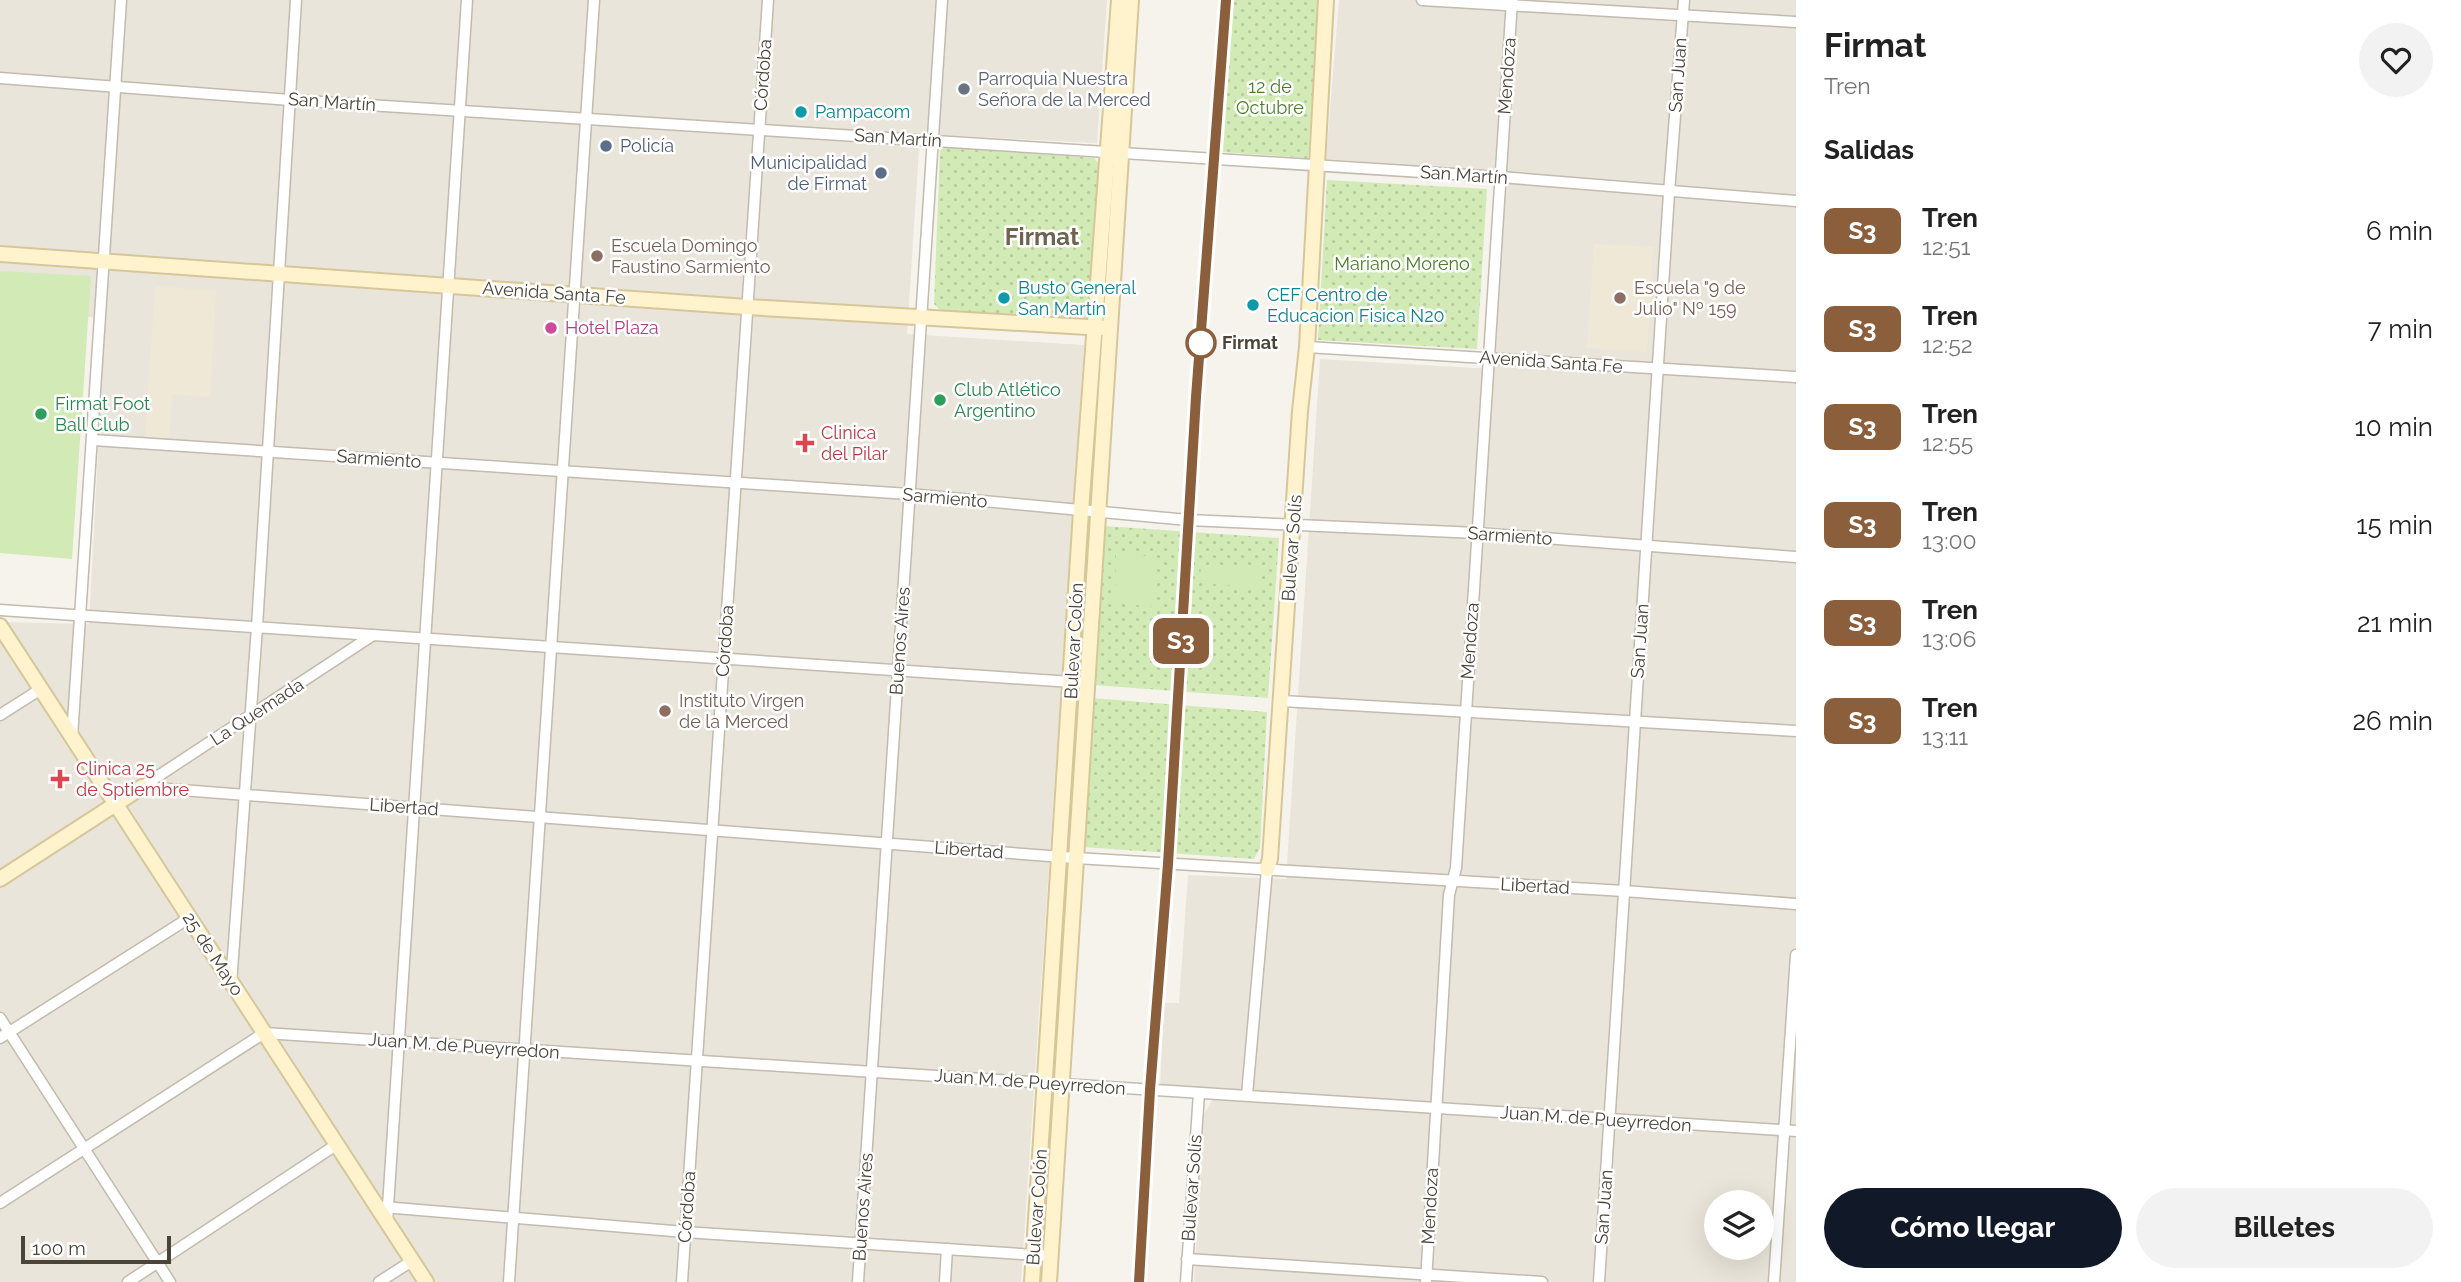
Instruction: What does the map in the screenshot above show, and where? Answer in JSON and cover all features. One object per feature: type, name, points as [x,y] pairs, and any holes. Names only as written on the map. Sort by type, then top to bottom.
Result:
[{"type":"street","points":[[72,738],[106,261],[121,0]]},
{"type":"street","points":[[231,984],[257,627],[296,0]]},
{"type":"street","points":[[467,0],[399,1041],[382,1207],[685,1232],[1051,1256]]},
{"type":"street","points":[[509,1282],[594,0]]},
{"type":"street","name":"Córdoba","points":[[682,1282],[768,0]]},
{"type":"street","name":"Buenos Aires","points":[[858,1282],[942,0]]},
{"type":"street","name":"Bulevar Colón","points":[[1032,1282],[1081,511],[1102,328],[1114,152],[1119,0]]},
{"type":"street","name":"Bulevar Colón","points":[[1114,152],[1131,0]]},
{"type":"street","name":"Bulevar Solís","points":[[1247,1096],[1282,701],[1300,411],[1307,347],[1326,0]]},
{"type":"street","points":[[1422,0],[1512,3],[1796,22]]},
{"type":"street","name":"San Juan","points":[[1599,1282],[1669,193],[1684,0]]},
{"type":"street","name":"Mendoza","points":[[1426,1278],[1449,895],[1456,868],[1512,3]]},
{"type":"street","name":"San Martín","points":[[0,78],[290,100],[1500,177],[1669,193],[1796,201]]},
{"type":"street","name":"Avenida Santa Fe","points":[[0,254],[747,307],[1102,328]]},
{"type":"street","name":"Bulevar Colón","points":[[1049,1282],[1098,512],[1102,328]]},
{"type":"street","name":"Avenida Santa Fe","points":[[1307,347],[1796,377]]},
{"type":"street","name":"Sarmiento","points":[[93,440],[909,494],[1081,511],[1293,526],[1477,533],[1796,557]]},
{"type":"street","points":[[0,610],[1087,683]]},
{"type":"street","name":"25 de Mayo","points":[[0,626],[336,1145],[382,1207],[387,1223],[426,1282]]},
{"type":"street","name":"La Quemada","points":[[0,879],[373,635]]},
{"type":"street","points":[[0,715],[41,689]]},
{"type":"street","points":[[1282,701],[1796,731]]},
{"type":"street","name":"Libertad","points":[[142,787],[1060,857],[1796,904]]},
{"type":"street","points":[[4,1035],[189,918]]},
{"type":"street","points":[[1774,1282],[1796,956]]},
{"type":"street","points":[[0,1018],[4,1035],[84,1149],[170,1282]]},
{"type":"street","points":[[0,1203],[264,1033]]},
{"type":"street","name":"Juan M. de Pueyrredon","points":[[264,1033],[1796,1131]]},
{"type":"street","name":"Bulevar Solís","points":[[1185,1282],[1199,1093]]},
{"type":"street","points":[[128,1282],[336,1145]]},
{"type":"street","points":[[945,1282],[947,1249]]},
{"type":"street","points":[[1187,1259],[1426,1278],[1542,1282]]},
{"type":"street","points":[[379,1282],[412,1261]]},
{"type":"shaded area","points":[[0,0],[1107,0],[1097,143],[920,134],[907,334],[1084,345],[1021,1282],[0,1282],[0,622],[89,624],[105,318],[39,313],[0,276]]},
{"type":"shaded area","points":[[1339,0],[1796,0],[1796,1282],[1194,1282],[1204,1114],[1218,1090],[1160,1089],[1164,1003],[1179,1003],[1188,875],[1286,879],[1320,359],[1492,369],[1505,173],[1326,159]]},
{"type":"shaded area","name":"Escuela \"9 de Julio\" Nº 159","points":[[1594,244],[1653,247],[1647,352],[1587,348]]},
{"type":"shaded area","points":[[155,286],[216,291],[210,397],[172,394],[169,440],[145,437]]},
{"type":"green space","name":"12 de Octubre","points":[[1234,0],[1319,0],[1308,158],[1223,152]]},
{"type":"green space","points":[[943,147],[1094,158],[1099,164],[1089,314],[1082,322],[942,312],[934,304],[940,151]]},
{"type":"green space","name":"Mariano Moreno","points":[[1327,180],[1487,189],[1477,349],[1318,340]]},
{"type":"green space","name":"Firmat Foot Ball Club","points":[[0,271],[91,276],[72,559],[0,553]]},
{"type":"green space","points":[[1105,526],[1279,538],[1268,698],[1094,685]]},
{"type":"green space","points":[[1116,553],[1156,557],[1155,607],[1115,603]]},
{"type":"green space","points":[[1201,565],[1260,569],[1260,588],[1200,583]]},
{"type":"green space","points":[[1092,698],[1267,712],[1260,848],[1254,859],[1083,847]]},
{"type":"railway","points":[[1139,1282],[1198,372],[1226,0]]},
{"type":"train","name":"S3","points":[[1139,1282],[1196,397],[1226,0]]},
{"type":"place","name":"Parroquia Nuestra Señora de la Merced","points":[[964,89]]},
{"type":"place","name":"Pampacom","points":[[801,112]]},
{"type":"place","name":"Policía","points":[[606,146]]},
{"type":"place","name":"Municipalidad de Firmat","points":[[881,173]]},
{"type":"place","name":"Escuela Domingo Faustino Sarmiento","points":[[597,256]]},
{"type":"place","name":"Busto General San Martín","points":[[1004,298]]},
{"type":"place","name":"Escuela \"9 de Julio\" Nº 159","points":[[1620,298]]},
{"type":"place","name":"CEF Centro de Educacion Fisica N20","points":[[1253,305]]},
{"type":"place","name":"Hotel Plaza","points":[[551,328]]},
{"type":"place","name":"Firmat","points":[[1201,343]]},
{"type":"place","name":"Club Atlético Argentino","points":[[940,400]]},
{"type":"place","name":"Firmat Foot Ball Club","points":[[41,414]]},
{"type":"place","name":"Clinica del Pilar","points":[[805,443]]},
{"type":"place","name":"Instituto Virgen de la Merced","points":[[665,711]]},
{"type":"place","name":"Clinica 25 de Sptiembre","points":[[60,779]]},
{"type":"district","name":"Firmat","points":[[1042,237]]}]
